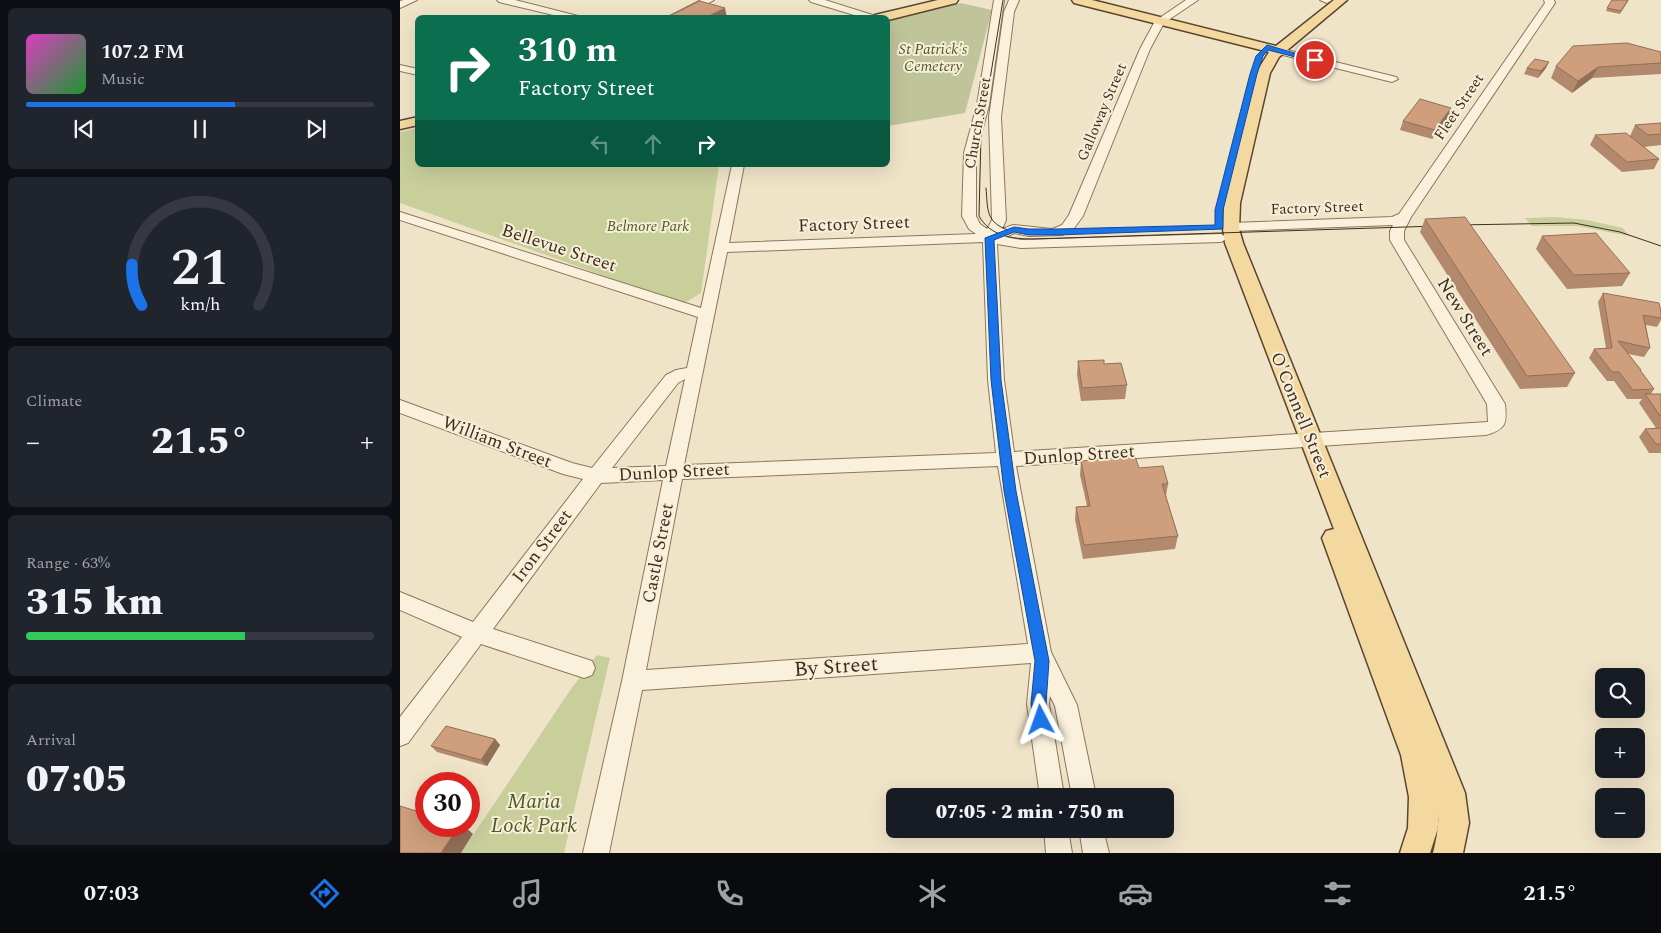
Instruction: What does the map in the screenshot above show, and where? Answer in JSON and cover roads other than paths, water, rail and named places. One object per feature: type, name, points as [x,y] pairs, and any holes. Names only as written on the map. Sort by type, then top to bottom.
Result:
[{"type":"main road","points":[[890,15],[952,0]]},
{"type":"main road","points":[[1078,0],[1273,49]]},
{"type":"main road","name":"O'Connell Street","points":[[1327,0],[1282,33],[1273,49],[1259,88],[1226,233],[1303,440],[1358,600],[1415,755],[1424,798],[1423,828],[1415,853]]},
{"type":"main road","name":"O'Connell Street","points":[[1273,49],[1341,0]]},
{"type":"main road","points":[[400,125],[415,122]]},
{"type":"main road","name":"O'Connell Street","points":[[1303,440],[1450,793],[1454,816],[1454,831],[1448,853]]},
{"type":"street","points":[[400,5],[412,0]]},
{"type":"street","points":[[502,0],[568,15]]},
{"type":"street","points":[[677,15],[709,0]]},
{"type":"street","points":[[814,0],[867,15]]},
{"type":"street","points":[[990,0],[999,3]]},
{"type":"street","name":"Church Street","points":[[1014,0],[1009,12],[995,118],[999,220],[990,238],[993,346],[1010,491],[1041,657],[1038,704],[1051,788]]},
{"type":"street","points":[[1160,21],[1193,0]]},
{"type":"street","name":"Fleet Street","points":[[1396,234],[1404,218],[1550,3],[1549,0]]},
{"type":"street","name":"Church Street","points":[[990,238],[974,226],[969,216],[968,179],[970,153],[983,105],[999,3]]},
{"type":"street","name":"Galloway Street","points":[[1057,232],[1067,228],[1085,226],[1145,49],[1160,21]]},
{"type":"street","points":[[1273,49],[1392,79]]},
{"type":"street","points":[[400,68],[415,71]]},
{"type":"street","name":"Castle Street","points":[[596,853],[738,167]]},
{"type":"street","name":"Bellevue Street","points":[[400,216],[707,315]]},
{"type":"street","name":"Factory Street","points":[[720,248],[990,238],[1022,244],[1226,233],[1394,221],[1404,218]]},
{"type":"street","points":[[999,220],[1016,229]]},
{"type":"street","name":"Factory Street","points":[[990,238],[1016,229],[1029,232],[1057,232],[1085,226],[1226,233],[1396,234]]},
{"type":"street","name":"New Street","points":[[1396,234],[1404,255],[1496,404],[1498,420]]},
{"type":"street","name":"Iron Street","points":[[400,735],[476,633],[672,379],[682,374],[696,373]]},
{"type":"street","name":"William Street","points":[[400,406],[568,469],[596,476]]},
{"type":"street","name":"Dunlop Street","points":[[596,476],[1006,459],[1474,431],[1494,426],[1498,420]]},
{"type":"street","points":[[400,601],[476,633],[584,668]]},
{"type":"street","name":"Church Street","points":[[1041,657],[1066,704],[1082,788]]},
{"type":"street","name":"By Street","points":[[633,681],[1041,657]]},
{"type":"street","points":[[1057,838],[1059,853]]},
{"type":"street","points":[[1093,838],[1096,853]]},
{"type":"tram line","points":[[1003,0],[981,134],[979,216],[995,232],[1010,237],[1033,239],[1437,226]]},
{"type":"tram line","points":[[986,188],[991,219],[1008,230]]},
{"type":"tram line","points":[[1457,225],[1574,223],[1620,232],[1661,246]]},
{"type":"park label","name":"St Patrick's Cemetery","points":[[933,58]]},
{"type":"park label","name":"Belmore Park","points":[[648,226]]},
{"type":"park label","name":"Maria Lock Park","points":[[534,814]]}]
